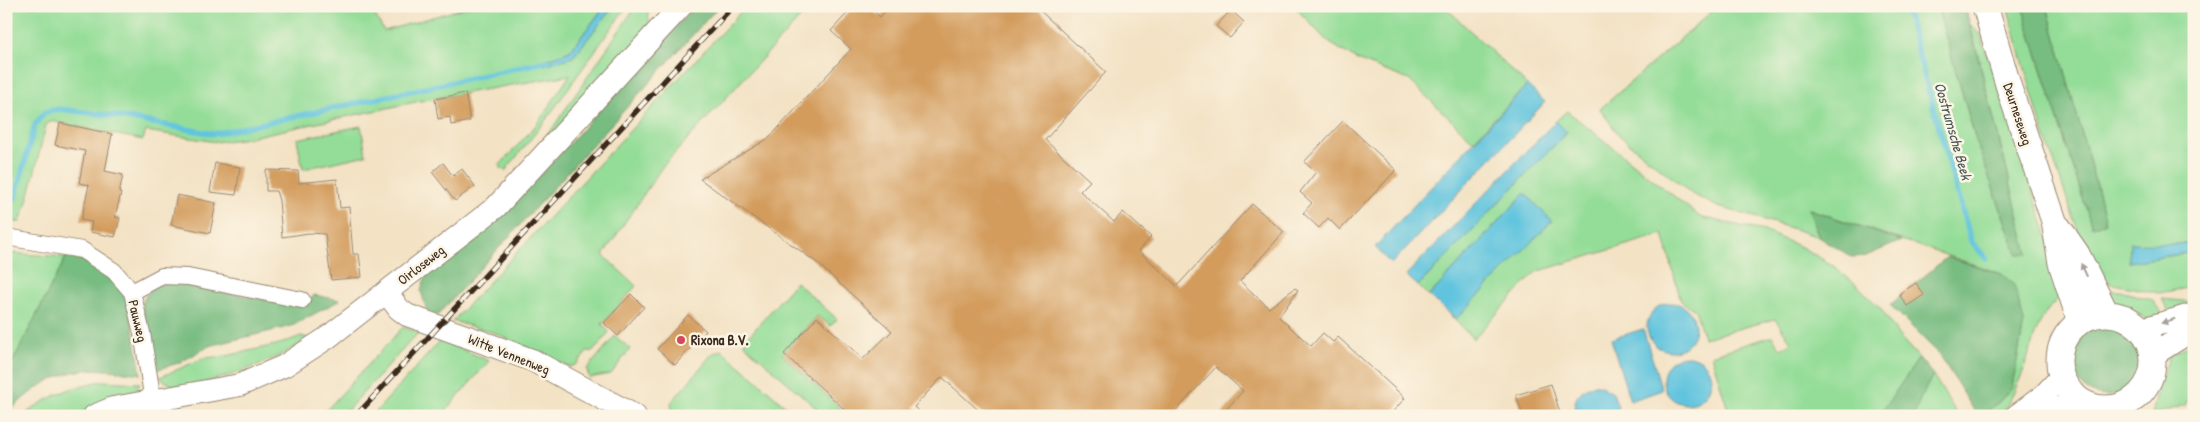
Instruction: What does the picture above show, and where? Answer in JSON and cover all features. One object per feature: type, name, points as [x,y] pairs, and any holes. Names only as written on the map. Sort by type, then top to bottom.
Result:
[{"type":"main road","name":"Deurneseweg","points":[[1985,6],[2009,88],[2054,221],[2061,264],[2080,321]]},
{"type":"main road","name":"Deurneseweg","points":[[2054,221],[2077,254],[2106,313]]},
{"type":"main road","points":[[2106,313],[2120,315],[2142,329],[2149,341],[2153,355],[2150,379],[2136,407],[2118,407],[2111,412],[2092,407],[2077,399],[2067,389],[2061,377],[2058,364],[2061,346],[2070,329],[2092,315],[2106,313]]},
{"type":"street","name":"Oirloseweg","points":[[94,416],[113,408],[240,385],[284,366],[327,338],[496,208],[681,6]]},
{"type":"street","name":"Pauwweg","points":[[6,237],[82,250],[114,271],[132,292],[142,333],[153,401]]},
{"type":"street","points":[[132,292],[162,276],[188,277],[302,300]]},
{"type":"street","name":"Witte Vennenweg","points":[[386,292],[399,309],[407,315],[532,360],[634,416]]},
{"type":"street","points":[[2142,329],[2194,314]]},
{"type":"street","points":[[2153,355],[2194,330]]},
{"type":"street","points":[[2016,416],[2044,395],[2061,377]]},
{"type":"street","points":[[2046,416],[2077,399]]},
{"type":"green space","points":[[6,6],[370,6],[384,31],[471,6],[605,6],[570,51],[561,55],[573,57],[614,6],[627,6],[545,121],[505,171],[499,166],[537,124],[570,75],[425,100],[242,139],[216,142],[146,131],[143,140],[51,121],[46,125],[29,195],[20,222],[6,222]]},
{"type":"green space","points":[[636,6],[664,6],[654,7],[648,12],[650,28],[526,162],[552,129]]},
{"type":"green space","points":[[695,6],[719,6],[437,316],[427,311],[421,291],[425,278],[535,181]]},
{"type":"green space","points":[[746,6],[811,6],[662,167],[603,255],[636,286],[602,324],[609,332],[600,345],[594,350],[587,352],[577,364],[570,367],[495,333],[453,321]]},
{"type":"green space","points":[[1294,6],[1444,6],[1527,85],[1473,141],[1409,80],[1357,60],[1327,41]]},
{"type":"green space","points":[[1718,6],[1937,6],[1977,144],[2017,254],[2028,254],[1970,24],[1980,35],[2000,90],[2066,293],[2048,309],[2042,319],[2022,374],[2005,410],[1985,413],[2000,401],[2012,387],[2024,322],[2002,274],[1809,209],[1819,237],[1718,207],[1692,194],[1619,135],[1600,109]]},
{"type":"green space","points":[[1937,6],[1965,6],[2028,254],[2017,254],[1977,144]]},
{"type":"green space","points":[[2007,6],[2022,6],[2092,227],[2106,222],[2047,6],[2194,6],[2194,242],[2178,244],[2129,262],[2194,252],[2194,287],[2159,293],[2108,283],[2096,283],[2040,121]]},
{"type":"green space","points":[[2022,6],[2047,6],[2106,222],[2092,227]]},
{"type":"green space","points":[[1567,111],[1700,217],[1764,231],[1803,248],[1832,265],[1857,285],[1880,308],[1899,336],[1919,358],[1879,416],[1730,416],[1711,355],[1772,336],[1781,349],[1791,342],[1775,319],[1704,338],[1695,310],[1681,301],[1663,234],[1536,272],[1473,339],[1450,315],[1456,319],[1525,193],[1429,296],[1418,286],[1567,132],[1556,121]]},
{"type":"green space","points":[[361,126],[366,155],[303,169],[297,139]]},
{"type":"green space","points":[[1809,209],[1901,241],[1866,256],[1852,257],[1819,237]]},
{"type":"green space","points":[[6,253],[66,257],[6,375]]},
{"type":"green space","points":[[66,257],[82,260],[108,273],[128,299],[141,374],[110,370],[85,370],[57,377],[30,393],[6,415],[6,375]]},
{"type":"green space","points":[[1947,257],[2002,274],[2014,285],[2024,322],[2012,387],[2000,401],[1985,413],[1975,412],[1939,354],[1890,305]]},
{"type":"green space","points":[[168,282],[305,307],[314,295],[340,300],[292,326],[209,346],[181,362],[156,370],[142,305],[152,289],[159,284]]},
{"type":"green space","points":[[796,282],[837,319],[831,326],[817,316],[782,354],[849,416],[825,416],[743,343]]},
{"type":"green space","points":[[2102,290],[2120,291],[2153,300],[2164,318],[2150,320],[2123,308],[2112,301]]},
{"type":"green space","points":[[2162,299],[2194,302],[2194,307],[2171,316]]},
{"type":"green space","points":[[2114,326],[2127,332],[2136,341],[2140,347],[2142,361],[2140,375],[2132,386],[2121,394],[2100,396],[2093,394],[2082,386],[2074,375],[2072,354],[2074,347],[2082,336],[2093,328]]},
{"type":"green space","points":[[403,327],[419,332],[342,416],[321,416]]},
{"type":"green space","points":[[301,336],[308,338],[297,346],[263,363],[222,378],[202,383],[172,385],[160,377],[204,358],[226,356],[280,344]]},
{"type":"green space","points":[[615,336],[630,349],[611,374],[589,378],[587,369]]},
{"type":"green space","points":[[441,340],[489,361],[441,416],[372,416]]},
{"type":"green space","points":[[2194,342],[2194,390],[2185,405],[2152,415],[2159,383],[2170,356]]},
{"type":"green space","points":[[722,350],[797,416],[673,416],[671,403],[712,354]]},
{"type":"green space","points":[[1919,358],[1933,375],[1920,399],[1914,416],[1879,416]]},
{"type":"green space","points":[[1933,375],[1958,416],[1914,416],[1920,399]]},
{"type":"green space","points":[[103,381],[140,383],[136,391],[129,397],[70,416],[23,416],[51,397],[81,386]]},
{"type":"water","points":[[605,6],[614,6],[573,57],[543,65],[542,61],[570,51]]},
{"type":"water","points":[[1527,85],[1545,102],[1391,264],[1375,247]]},
{"type":"water","points":[[1556,121],[1567,132],[1418,286],[1406,275]]},
{"type":"water","points":[[1525,193],[1552,221],[1456,319],[1429,296]]},
{"type":"water","points":[[2194,242],[2194,252],[2129,262],[2130,243],[2178,244]]},
{"type":"water","points":[[1666,303],[1676,303],[1688,310],[1695,322],[1695,332],[1688,344],[1676,351],[1666,351],[1658,347],[1651,340],[1647,332],[1647,322],[1651,314],[1658,307]]},
{"type":"water","points":[[1643,329],[1662,390],[1630,401],[1611,339]]},
{"type":"water","points":[[1682,356],[1692,356],[1701,360],[1707,366],[1711,380],[1707,394],[1701,400],[1692,404],[1682,404],[1673,400],[1667,394],[1663,385],[1663,375],[1667,366],[1673,360]]},
{"type":"water","points":[[1592,385],[1599,385],[1613,393],[1618,407],[1617,416],[1575,416],[1574,406],[1577,397],[1583,390]]},
{"type":"building","points":[[854,6],[868,6],[880,17],[890,6],[1035,6],[1106,72],[1045,140],[1090,181],[1080,191],[1114,222],[1123,212],[1151,237],[1139,251],[1177,286],[1252,204],[1284,232],[1240,281],[1269,308],[1295,288],[1298,290],[1279,317],[1311,346],[1323,333],[1333,342],[1338,337],[1405,398],[1389,416],[1220,416],[1243,391],[1216,367],[1171,416],[985,416],[942,377],[914,407],[924,416],[852,416],[784,354],[817,317],[863,359],[892,331],[816,262],[700,179],[769,138],[851,49],[831,31]]},
{"type":"building","points":[[1231,10],[1244,22],[1230,38],[1216,26]]},
{"type":"building","points":[[465,93],[470,121],[451,125],[450,117],[438,119],[435,99]]},
{"type":"building","points":[[1343,121],[1396,170],[1340,230],[1328,218],[1319,228],[1303,213],[1312,203],[1300,192],[1316,172],[1304,162]]},
{"type":"building","points":[[60,123],[112,134],[105,171],[123,175],[115,217],[120,218],[115,237],[90,232],[92,222],[81,220],[89,185],[79,183],[85,151],[55,145]]},
{"type":"building","points":[[215,163],[240,167],[236,195],[210,192]]},
{"type":"building","points":[[443,163],[453,176],[462,169],[475,186],[455,201],[432,172]]},
{"type":"building","points":[[266,170],[298,171],[299,183],[337,179],[340,208],[349,207],[353,254],[359,254],[362,277],[331,280],[325,234],[309,233],[282,237],[279,200],[276,191],[266,191]]},
{"type":"building","points":[[177,195],[216,203],[210,233],[171,225]]},
{"type":"building","points":[[1916,283],[1924,295],[1907,306],[1899,294]]},
{"type":"building","points":[[631,294],[644,307],[618,336],[604,323]]},
{"type":"building","name":"Rixona B.V.","points":[[688,315],[706,331],[675,365],[657,349]]},
{"type":"building","points":[[1551,384],[1561,416],[1523,416],[1516,395]]},
{"type":"waterway","name":"Oostrumsche Beek","points":[[1905,6],[1971,241],[1986,258]]},
{"type":"waterway","points":[[6,206],[15,198],[35,124],[45,112],[60,109],[121,117],[214,134],[548,61]]},
{"type":"railway","points":[[356,416],[733,6]]},
{"type":"place","name":"Rixona B.V.","points":[[681,340]]}]
